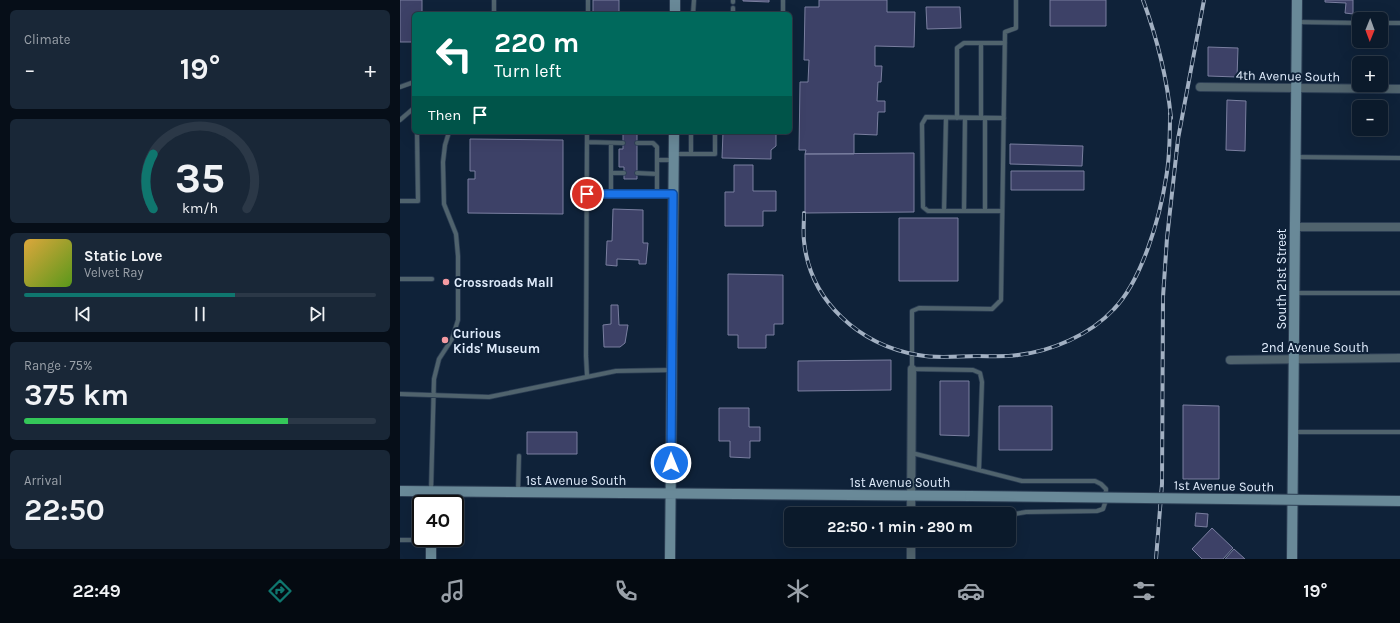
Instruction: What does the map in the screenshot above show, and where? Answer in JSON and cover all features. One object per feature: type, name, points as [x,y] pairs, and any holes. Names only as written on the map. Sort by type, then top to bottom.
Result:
[{"type":"main road","points":[[675,0],[675,12]]},
{"type":"main road","name":"South 21st Street","points":[[1292,559],[1296,0]]},
{"type":"main road","points":[[670,559],[674,134]]},
{"type":"main road","name":"1st Avenue South","points":[[400,491],[1400,500]]},
{"type":"main road","points":[[430,559],[431,547]]},
{"type":"street","name":"4th Avenue South","points":[[1200,87],[1400,89]]},
{"type":"street","points":[[1294,227],[1400,227]]},
{"type":"street","name":"2nd Avenue South","points":[[1230,360],[1294,358],[1400,358]]},
{"type":"street","points":[[911,507],[912,369]]},
{"type":"street","points":[[911,547],[911,559]]},
{"type":"lane","points":[[494,0],[494,12]]},
{"type":"lane","points":[[588,0],[588,12]]},
{"type":"lane","points":[[693,12],[694,0]]},
{"type":"lane","points":[[783,0],[783,12]]},
{"type":"lane","points":[[979,469],[982,382],[980,373],[973,370],[912,369],[912,311],[919,308],[992,309],[1001,300],[1005,32],[1016,28],[1016,0]]},
{"type":"lane","points":[[1296,22],[1352,23]]},
{"type":"lane","points":[[1388,23],[1400,23]]},
{"type":"lane","points":[[957,118],[957,48],[964,43],[1005,43]]},
{"type":"lane","points":[[981,43],[985,211]]},
{"type":"lane","points":[[400,87],[412,83]]},
{"type":"lane","points":[[400,120],[412,110]]},
{"type":"lane","points":[[1002,211],[928,211],[923,207],[922,124],[926,118],[1004,118]]},
{"type":"lane","points":[[944,211],[946,118]]},
{"type":"lane","points":[[964,211],[965,118]]},
{"type":"lane","points":[[400,202],[418,201],[417,134]]},
{"type":"lane","points":[[431,492],[434,379],[439,359],[452,339],[458,320],[456,234],[444,204],[443,162],[445,145],[448,134]]},
{"type":"lane","points":[[587,134],[587,375]]},
{"type":"lane","points":[[691,134],[691,154]]},
{"type":"lane","points":[[657,160],[691,154],[715,154],[715,134]]},
{"type":"lane","points":[[587,142],[623,143]]},
{"type":"lane","points":[[611,194],[612,143]]},
{"type":"lane","points":[[637,143],[653,143],[657,147],[657,194]]},
{"type":"lane","points":[[1295,157],[1400,158]]},
{"type":"lane","points":[[611,173],[624,173]]},
{"type":"lane","points":[[637,174],[657,174]]},
{"type":"lane","points":[[587,194],[673,194]]},
{"type":"lane","points":[[400,279],[432,279]]},
{"type":"lane","points":[[1294,293],[1400,293]]},
{"type":"lane","points":[[400,394],[489,397],[616,370],[672,370]]},
{"type":"lane","points":[[1293,432],[1400,432]]},
{"type":"lane","points":[[911,453],[1022,481],[1095,481],[1106,489],[1103,509],[1097,511],[1026,512],[1016,514]]},
{"type":"lane","points":[[518,456],[518,492]]},
{"type":"lane","points":[[400,540],[412,540]]},
{"type":"building","points":[[400,0],[422,0],[422,12],[412,12],[412,42],[400,42]]},
{"type":"building","points":[[593,0],[619,0],[619,12],[593,12]]},
{"type":"building","points":[[769,0],[769,2],[743,1]]},
{"type":"building","points":[[819,0],[887,0],[887,12],[915,12],[914,47],[875,46],[875,66],[882,66],[881,82],[878,82],[877,101],[885,101],[885,112],[878,112],[877,135],[854,134],[854,154],[805,154],[806,150],[799,150],[800,82],[808,82],[809,60],[804,60],[805,7],[819,7]]},
{"type":"building","points":[[1050,0],[1106,0],[1106,26],[1050,26]]},
{"type":"building","points":[[1325,0],[1353,0],[1353,12],[1352,14],[1345,13],[1346,3],[1325,2]]},
{"type":"building","points":[[926,7],[960,7],[961,28],[927,29]]},
{"type":"building","points":[[1208,47],[1238,48],[1237,77],[1208,76]]},
{"type":"building","points":[[1227,100],[1246,101],[1245,151],[1226,150]]},
{"type":"building","points":[[623,134],[637,134],[637,179],[624,179],[624,167],[619,167],[619,149],[623,149]]},
{"type":"building","points":[[723,134],[776,134],[776,146],[771,150],[771,159],[722,158]]},
{"type":"building","points":[[470,139],[563,140],[563,214],[468,213],[468,179],[475,179],[475,171],[470,171]]},
{"type":"building","points":[[1010,144],[1083,146],[1082,166],[1010,164]]},
{"type":"building","points":[[914,153],[914,212],[805,213],[805,154]]},
{"type":"building","points":[[734,165],[753,165],[753,191],[776,191],[776,211],[763,211],[763,226],[725,226],[725,192],[734,192]]},
{"type":"building","points":[[1011,171],[1084,171],[1084,190],[1011,190]]},
{"type":"building","points":[[613,209],[643,210],[643,243],[648,243],[646,264],[639,264],[639,260],[617,259],[617,266],[606,265],[607,241],[612,241]]},
{"type":"building","points":[[899,218],[958,218],[958,281],[899,281]]},
{"type":"building","points":[[728,274],[783,275],[783,324],[774,324],[774,335],[766,335],[766,348],[738,348],[738,335],[728,335]]},
{"type":"building","points":[[611,305],[618,305],[619,325],[628,325],[625,343],[620,347],[604,347],[603,325],[611,324]]},
{"type":"building","points":[[891,360],[891,390],[798,391],[798,361]]},
{"type":"building","points":[[940,381],[969,381],[969,436],[940,435]]},
{"type":"building","points":[[1183,405],[1219,406],[1219,479],[1183,479]]},
{"type":"building","points":[[999,406],[1052,406],[1052,450],[999,450]]},
{"type":"building","points":[[719,408],[749,408],[749,427],[760,427],[760,441],[750,441],[750,458],[730,457],[730,441],[719,441]]},
{"type":"building","points":[[527,432],[577,432],[577,454],[527,454]]},
{"type":"building","points":[[1196,513],[1208,514],[1207,527],[1195,526]]},
{"type":"building","points":[[1212,528],[1233,548],[1223,559],[1202,559],[1192,549]]},
{"type":"building","points":[[1234,549],[1245,559],[1225,559]]},
{"type":"railway","points":[[1143,0],[1161,58],[1171,118]]},
{"type":"railway","points":[[1156,559],[1162,484],[1163,297],[1167,238],[1178,139],[1204,0]]},
{"type":"railway","points":[[804,213],[804,241],[808,263],[816,283],[827,301],[842,317],[858,331],[877,342],[897,350],[933,357],[1008,356],[1044,350],[1057,346],[1094,327],[1114,309],[1124,297],[1133,282],[1148,247],[1163,194],[1169,154],[1170,113]]},
{"type":"place","name":"Crossroads Mall","points":[[446,282]]},
{"type":"place","name":"Curious Kids' Museum","points":[[445,340]]},
{"type":"route","points":[[587,194],[673,194],[671,463]]}]
